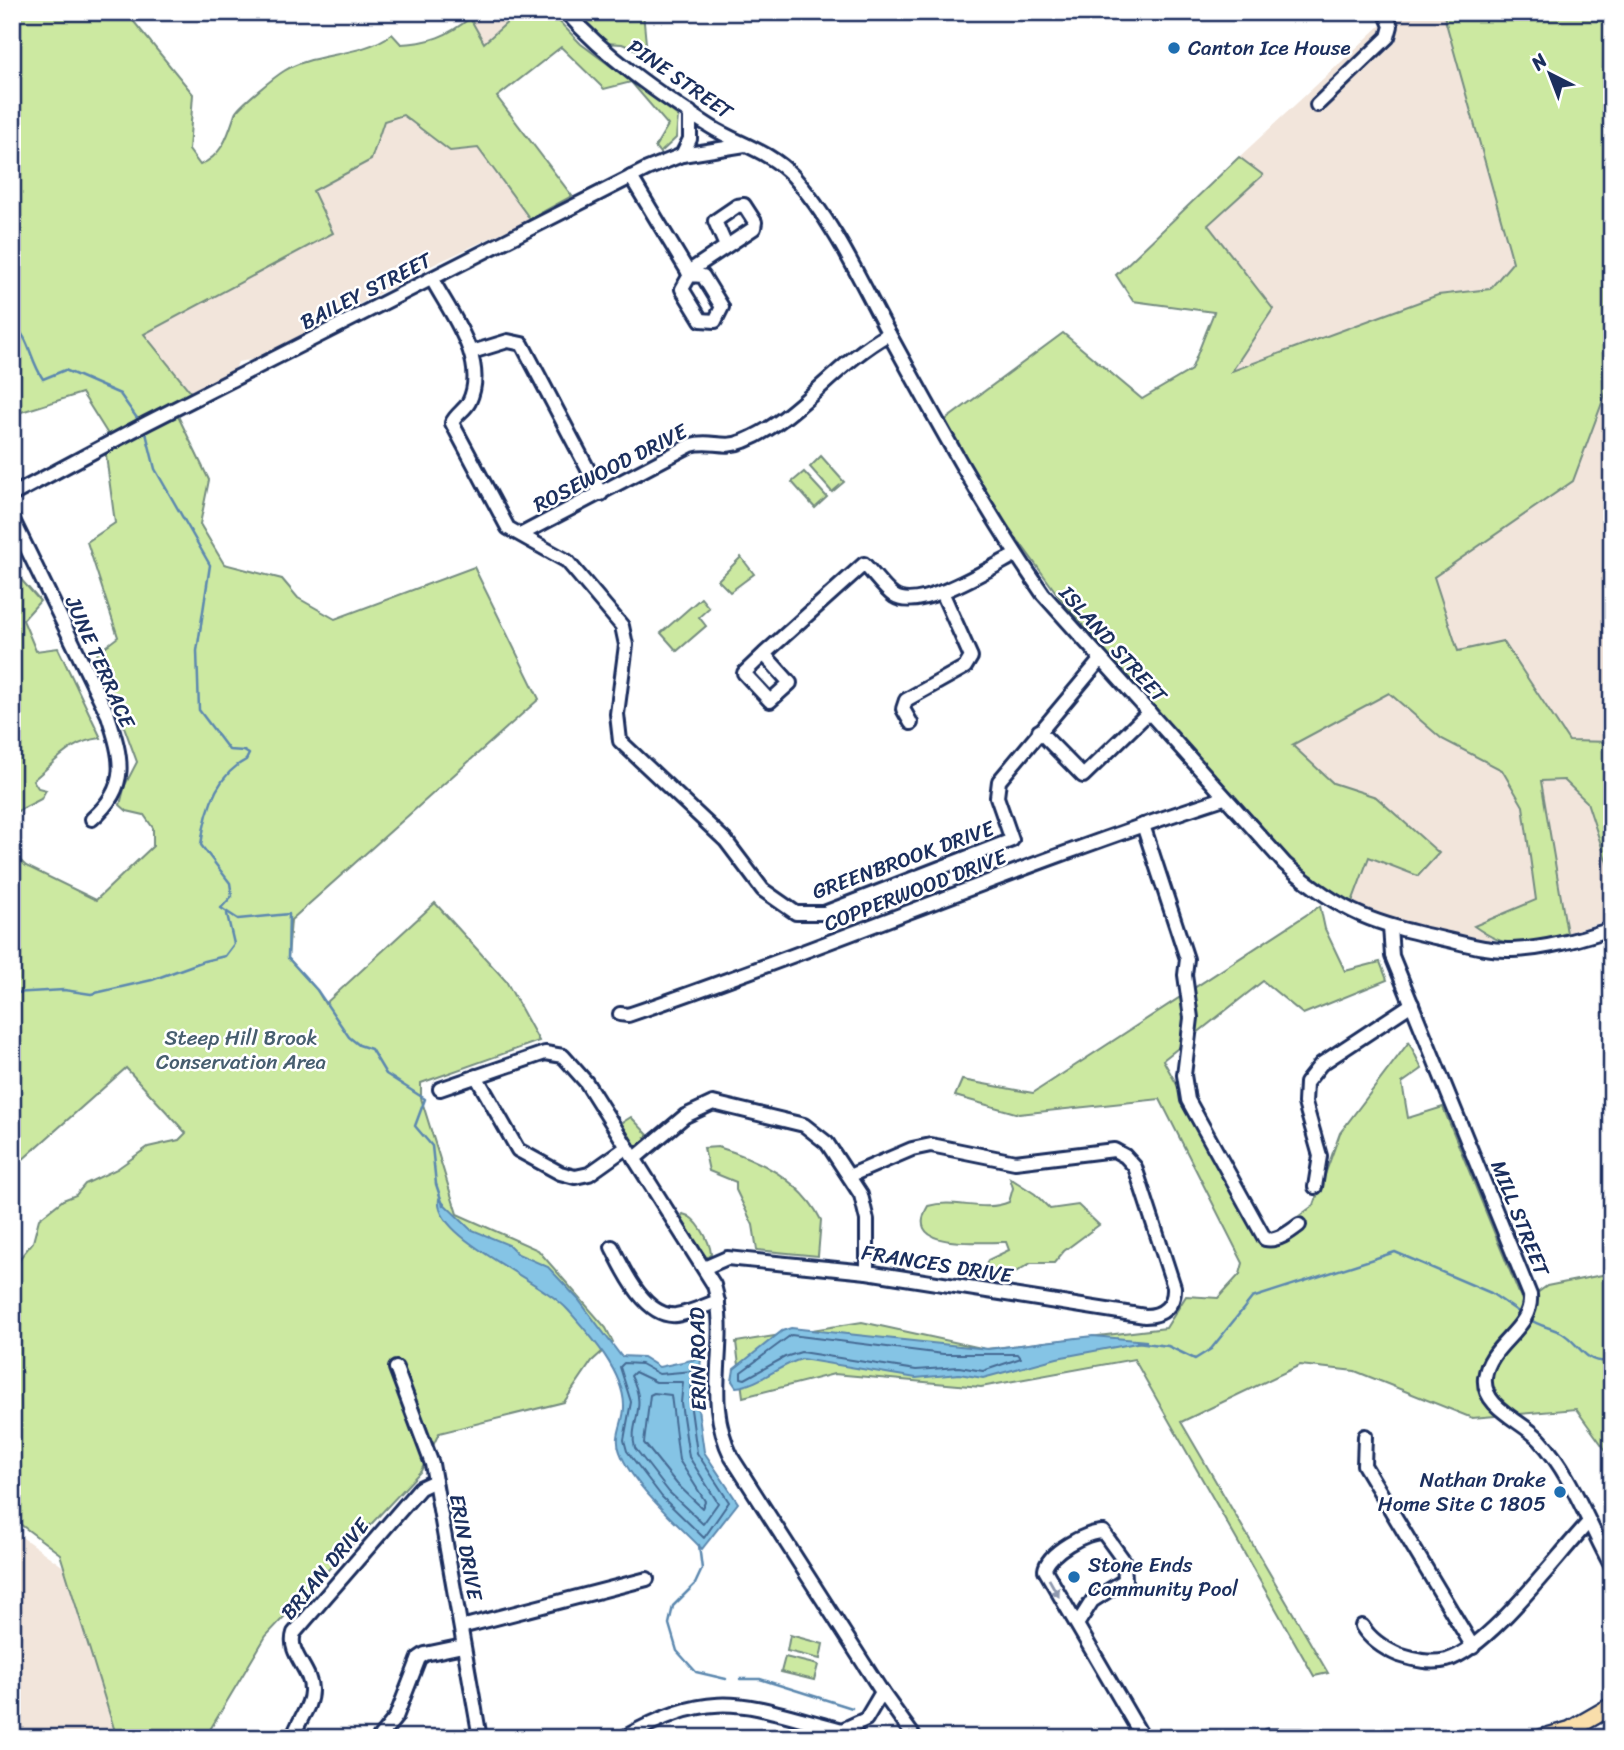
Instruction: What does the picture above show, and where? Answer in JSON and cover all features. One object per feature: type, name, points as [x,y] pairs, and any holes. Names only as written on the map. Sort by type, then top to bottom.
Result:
[{"type":"main road","points":[[1542,1738],[1564,1734],[1610,1711]]},
{"type":"main road","points":[[1268,1738],[1301,1738]]},
{"type":"street","name":"PINE STREET","points":[[566,12],[587,36],[628,69],[690,112],[746,145]]},
{"type":"street","points":[[1317,105],[1388,37],[1391,26],[1385,12]]},
{"type":"street","points":[[682,155],[690,139],[690,112]]},
{"type":"street","name":"BAILEY STREET","points":[[12,495],[143,425],[631,177],[682,155],[746,145]]},
{"type":"street","name":"ISLAND STREET","points":[[746,145],[779,162],[800,184],[829,225],[1015,555],[1053,607],[1268,847],[1317,892],[1346,910],[1390,926],[1485,948],[1509,951],[1544,947],[1612,929]]},
{"type":"street","points":[[631,177],[689,273],[726,246]]},
{"type":"street","name":"GREENBROOK DRIVE","points":[[432,279],[472,352],[471,398],[452,423],[506,526],[571,565],[622,626],[626,645],[617,724],[620,741],[726,841],[762,890],[796,913],[824,913],[1012,840],[996,788],[1039,731],[1101,659]]},
{"type":"street","name":"ROSEWOOD DRIVE","points":[[522,534],[691,444],[704,442],[727,447],[766,431],[843,365],[889,334]]},
{"type":"street","points":[[472,352],[508,341],[522,344],[601,494]]},
{"type":"street","name":"JUNE TERRACE","points":[[12,518],[108,715],[115,737],[120,772],[116,793],[92,819]]},
{"type":"street","points":[[764,654],[864,564],[894,596],[901,599],[942,592],[1015,555]]},
{"type":"street","points":[[911,723],[903,709],[909,697],[965,667],[971,657],[942,592]]},
{"type":"street","points":[[1039,731],[1083,776],[1149,712]]},
{"type":"street","name":"COPPERWOOD DRIVE","points":[[620,1014],[628,1015],[785,960],[1143,825],[1224,798]]},
{"type":"street","points":[[1143,825],[1187,959],[1185,975],[1191,1018],[1184,1076],[1188,1100],[1265,1239],[1271,1240],[1300,1225]]},
{"type":"street","name":"MILL STREET","points":[[1390,926],[1392,956],[1527,1287],[1531,1306],[1527,1317],[1492,1360],[1485,1388],[1491,1399],[1539,1439],[1547,1449],[1612,1567]]},
{"type":"street","points":[[1315,1187],[1320,1156],[1305,1102],[1306,1083],[1321,1064],[1412,1004]]},
{"type":"street","name":"ERIN ROAD","points":[[440,1089],[538,1054],[564,1056],[586,1082],[714,1285],[718,1301],[716,1406],[726,1446],[882,1692],[915,1738]]},
{"type":"street","points":[[476,1076],[518,1150],[560,1173],[575,1177],[589,1174],[627,1147]]},
{"type":"street","points":[[634,1159],[685,1116],[717,1103],[809,1127],[827,1143],[864,1202],[867,1272]]},
{"type":"street","name":"FRANCES DRIVE","points":[[704,1268],[727,1258],[867,1272],[1145,1317],[1164,1311],[1172,1301],[1174,1287],[1133,1163],[1114,1150],[1015,1162],[931,1146],[912,1149],[849,1176]]},
{"type":"street","points":[[612,1247],[624,1271],[659,1312],[676,1315],[718,1301]]},
{"type":"street","name":"ERIN DRIVE","points":[[396,1368],[426,1446],[435,1480],[480,1738]]},
{"type":"street","points":[[1365,1436],[1364,1465],[1473,1647]]},
{"type":"street","name":"BRIAN DRIVE","points":[[293,1738],[311,1690],[307,1672],[293,1647],[294,1633],[420,1488],[435,1480]]},
{"type":"street","points":[[1362,1626],[1371,1638],[1394,1653],[1413,1659],[1445,1660],[1473,1647],[1588,1523]]},
{"type":"street","points":[[1078,1623],[1092,1601],[1125,1580],[1124,1561],[1103,1532],[1097,1532],[1051,1556],[1045,1565],[1059,1598],[1078,1623],[1143,1738]]},
{"type":"street","points":[[461,1627],[647,1579]]},
{"type":"street","points":[[379,1738],[396,1717],[419,1658],[425,1654],[463,1646]]},
{"type":"street","points":[[842,1730],[866,1718],[875,1708],[882,1692]]},
{"type":"street","points":[[623,1738],[680,1709],[716,1703],[750,1706],[842,1730],[859,1738]]},
{"type":"shaded area","points":[[478,12],[519,12],[484,44],[470,18]]},
{"type":"shaded area","points":[[1395,12],[1443,12],[1513,263],[1490,289],[1438,295],[1230,371],[1208,224],[1262,175],[1239,157]]},
{"type":"shaded area","points":[[403,115],[450,151],[478,148],[530,219],[433,265],[255,359],[238,362],[234,372],[192,394],[144,334],[332,234],[313,191],[371,160],[384,121]]},
{"type":"shaded area","points":[[1612,376],[1612,742],[1569,741],[1503,641],[1458,652],[1434,577],[1573,481]]},
{"type":"shaded area","points":[[1389,693],[1442,739],[1502,770],[1523,806],[1536,901],[1475,926],[1498,943],[1411,925],[1352,902],[1369,856],[1418,876],[1376,797],[1333,783],[1292,745]]},
{"type":"shaded area","points":[[1564,780],[1587,802],[1612,878],[1612,919],[1567,933],[1540,781]]},
{"type":"shaded area","points":[[12,1530],[65,1568],[117,1738],[12,1738]]},
{"type":"green space","points":[[12,12],[126,12],[193,94],[189,150],[200,165],[219,150],[235,114],[243,105],[273,79],[295,65],[366,47],[392,34],[401,44],[429,40],[454,30],[470,18],[484,43],[519,12],[550,12],[581,44],[678,116],[676,138],[660,153],[655,147],[668,125],[631,82],[604,89],[561,47],[497,97],[572,196],[530,219],[478,148],[450,151],[403,115],[384,121],[371,160],[313,191],[333,233],[144,334],[192,394],[109,436],[82,393],[12,415]]},
{"type":"green space","points":[[643,12],[647,54],[622,44],[605,43],[579,13]]},
{"type":"green space","points":[[1443,12],[1612,12],[1612,376],[1573,481],[1434,577],[1458,651],[1503,641],[1569,741],[1612,742],[1612,878],[1587,802],[1564,780],[1541,781],[1567,933],[1519,945],[1487,935],[1474,926],[1536,900],[1523,806],[1502,770],[1442,739],[1389,693],[1292,745],[1333,783],[1376,797],[1439,853],[1418,876],[1369,857],[1352,902],[1279,865],[1060,598],[936,427],[1063,333],[1142,399],[1191,370],[1214,312],[1133,301],[1116,275],[1239,157],[1263,175],[1208,225],[1273,309],[1232,371],[1438,295],[1490,289],[1513,262]]},
{"type":"green space","name":"Steep Hill Brook Conservation Area","points":[[176,412],[209,480],[200,524],[224,564],[282,579],[298,598],[335,619],[474,567],[539,699],[291,920],[288,958],[317,990],[325,1004],[435,903],[506,981],[539,1041],[421,1083],[421,1098],[457,1214],[538,1250],[606,1328],[613,1342],[592,1361],[564,1402],[439,1433],[421,1471],[266,1636],[205,1738],[117,1738],[60,1554],[12,1518],[12,1292],[20,1258],[33,1242],[39,1219],[63,1200],[76,1195],[85,1184],[117,1169],[148,1147],[179,1140],[186,1133],[126,1068],[12,1169],[12,853],[26,866],[96,900],[153,846],[153,828],[144,815],[127,811],[120,805],[125,785],[137,762],[97,653],[118,637],[87,542],[115,523],[105,448]]},
{"type":"green space","points":[[821,456],[844,482],[832,492],[810,467]]},
{"type":"green space","points":[[804,472],[827,497],[815,508],[792,482]]},
{"type":"green space","points":[[741,557],[754,574],[730,592],[718,580]]},
{"type":"green space","points":[[18,576],[40,601],[23,620],[36,651],[58,648],[101,738],[81,743],[57,759],[33,780],[38,788],[46,790],[41,799],[12,814],[12,577]]},
{"type":"green space","points":[[701,598],[709,608],[699,617],[706,626],[677,651],[661,633]]},
{"type":"green space","points":[[1320,906],[1325,929],[1345,971],[1380,962],[1387,980],[1303,1014],[1263,981],[1163,1060],[1265,1241],[1314,1205],[1340,1133],[1409,1042],[1422,1069],[1402,1083],[1408,1118],[1443,1107],[1523,1303],[1547,1286],[1612,1273],[1612,1459],[1576,1409],[1472,1418],[1355,1371],[1300,1365],[1181,1422],[1328,1673],[1314,1676],[1134,1359],[981,1387],[834,1374],[743,1397],[736,1342],[862,1322],[986,1349],[1166,1328],[1186,1296],[1218,1298],[1240,1274],[1243,1263],[1160,1099],[1019,1114],[955,1096],[962,1080],[1033,1093]]},
{"type":"green space","points":[[631,1117],[649,1136],[645,1137],[648,1141],[639,1148],[634,1147],[620,1124]]},
{"type":"green space","points":[[718,1147],[763,1165],[802,1193],[821,1220],[818,1256],[757,1250],[753,1225],[736,1190],[736,1182],[709,1171],[704,1148]]},
{"type":"green space","points":[[1010,1178],[1035,1194],[1050,1209],[1078,1205],[1099,1225],[1064,1251],[1054,1263],[1031,1263],[1007,1277],[995,1278],[985,1266],[988,1260],[1009,1250],[1006,1242],[949,1241],[926,1231],[923,1221],[928,1206],[989,1206],[1009,1202],[1013,1188]]},
{"type":"green space","points":[[683,1214],[698,1225],[705,1236],[711,1254],[707,1258],[680,1219]]},
{"type":"green space","points":[[790,1635],[823,1644],[820,1659],[787,1651]]},
{"type":"green space","points":[[785,1657],[818,1665],[814,1680],[781,1672]]},
{"type":"water","points":[[439,1199],[470,1229],[509,1245],[518,1254],[548,1267],[578,1299],[621,1356],[643,1357],[659,1367],[701,1358],[697,1402],[704,1452],[738,1503],[702,1549],[656,1503],[626,1465],[618,1446],[624,1411],[622,1392],[612,1367],[595,1342],[555,1298],[491,1258],[453,1229],[442,1214]]},
{"type":"water","points":[[791,1328],[988,1349],[1093,1336],[1147,1341],[1057,1358],[983,1378],[959,1374],[916,1378],[802,1359],[753,1383],[736,1387],[732,1381],[734,1369],[782,1331]]},
{"type":"waterway","points":[[12,322],[23,336],[43,379],[65,370],[120,394],[139,421]]},
{"type":"waterway","points":[[145,429],[155,469],[210,565],[197,651],[199,710],[229,750],[249,754],[220,785],[209,808],[203,833],[201,845],[230,883],[232,896],[221,908],[238,919],[289,914],[288,958],[317,990],[349,1037],[359,1045],[371,1049],[386,1074],[425,1099],[415,1126],[432,1146],[436,1184],[443,1205]]},
{"type":"waterway","points":[[12,993],[64,990],[91,994],[152,980],[225,956],[234,944],[227,914]]},
{"type":"waterway","points":[[1137,1342],[1168,1346],[1195,1359],[1211,1349],[1252,1298],[1395,1252],[1491,1293],[1523,1315]]},
{"type":"waterway","points":[[1529,1319],[1567,1336],[1589,1357],[1603,1361],[1612,1359]]},
{"type":"waterway","points":[[699,1545],[702,1569],[695,1584],[673,1606],[669,1624],[677,1651],[696,1672],[726,1679]]},
{"type":"waterway","points":[[740,1679],[760,1679],[852,1708]]},
{"type":"place","name":"Canton Ice House","points":[[1174,48]]},
{"type":"place","name":"Nathan Drake Home Site C 1805","points":[[1560,1492]]},
{"type":"place","name":"Stone Ends Community Pool","points":[[1074,1577]]}]
